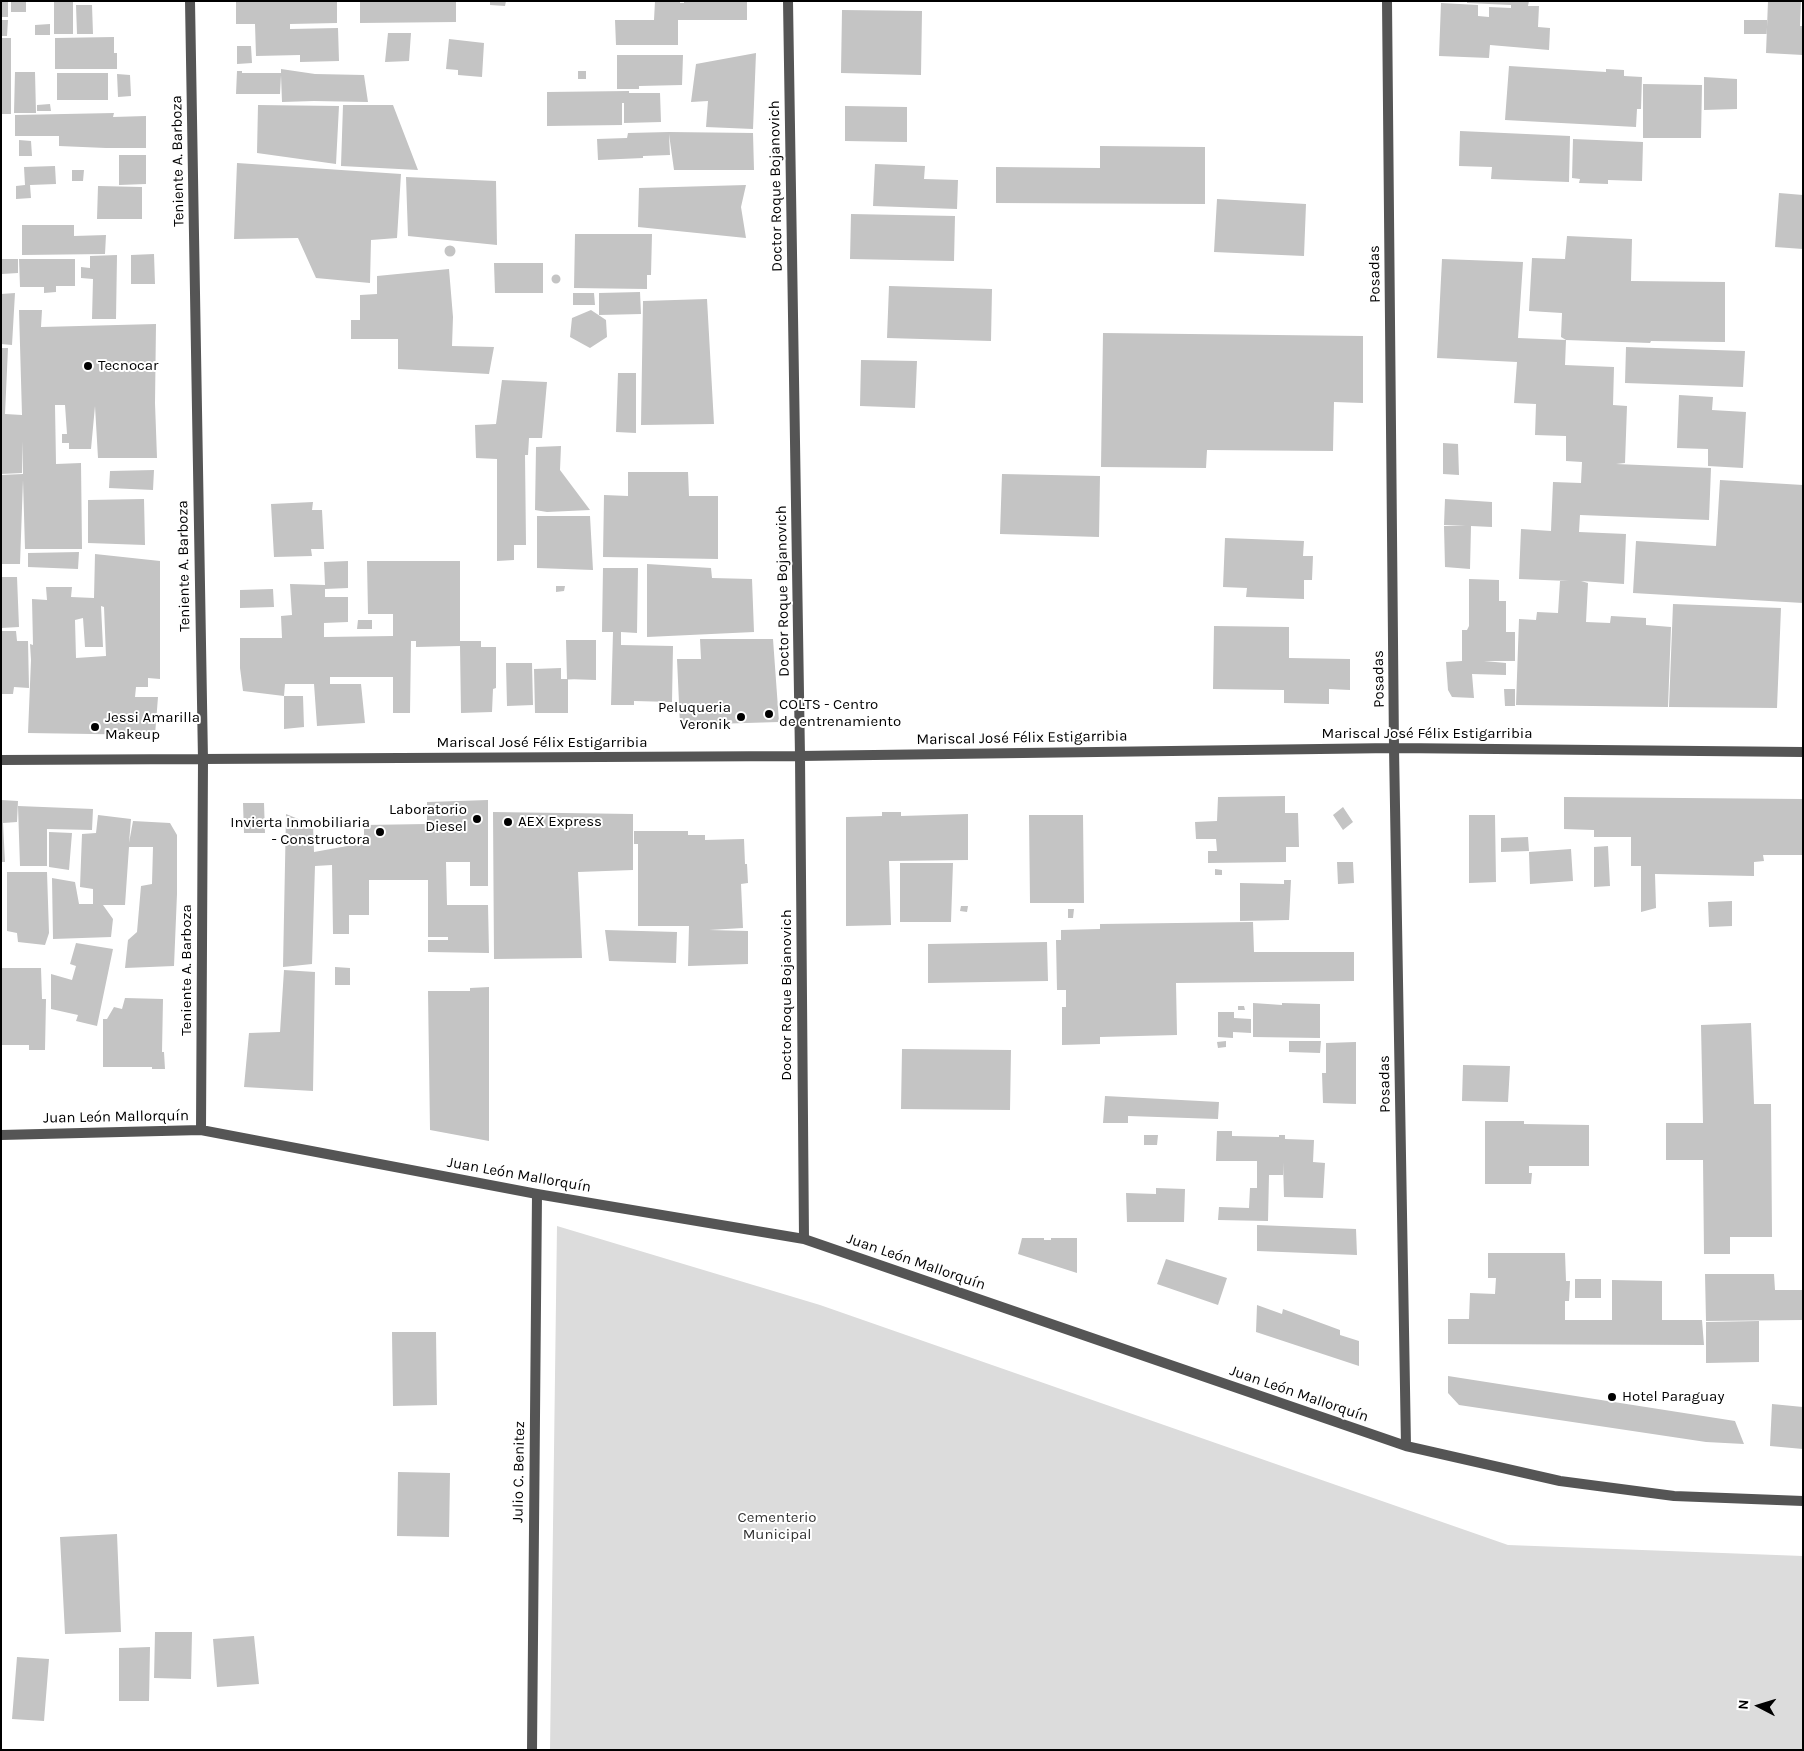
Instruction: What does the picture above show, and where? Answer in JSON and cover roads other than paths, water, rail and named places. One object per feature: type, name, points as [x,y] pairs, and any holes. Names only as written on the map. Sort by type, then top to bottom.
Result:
[{"type":"street","name":"Teniente A. Barboza","points":[[190,1],[203,760],[201,1130]]},
{"type":"street","name":"Doctor Roque Bojanovich","points":[[788,1],[800,756],[804,1239]]},
{"type":"street","name":"Posadas","points":[[1387,1],[1394,748],[1406,1446]]},
{"type":"street","name":"Mariscal José Félix Estigarribia","points":[[1,760],[800,756],[1394,748],[1803,752]]},
{"type":"street","name":"Juan León Mallorquín","points":[[1,1135],[201,1130],[537,1194],[804,1239],[1406,1446],[1560,1481],[1588,1485],[1674,1496],[1803,1501]]},
{"type":"street","name":"Julio C. Benitez","points":[[532,1750],[537,1194]]},
{"type":"place","name":"Tecnocar","points":[[88,366]]},
{"type":"place","name":"COLTS - Centro de entrenamiento","points":[[769,714]]},
{"type":"place","name":"Peluqueria Veronik","points":[[741,717]]},
{"type":"place","name":"Jessi Amarilla Makeup","points":[[95,727]]},
{"type":"place","name":"Laboratorio Diesel","points":[[477,819]]},
{"type":"place","name":"AEX Express","points":[[508,822]]},
{"type":"place","name":"Invierta Inmobiliaria - Constructora","points":[[380,832]]},
{"type":"place","name":"Hotel Paraguay","points":[[1612,1397]]},
{"type":"park label","name":"Cementerio Municipal","points":[[777,1526]]}]
